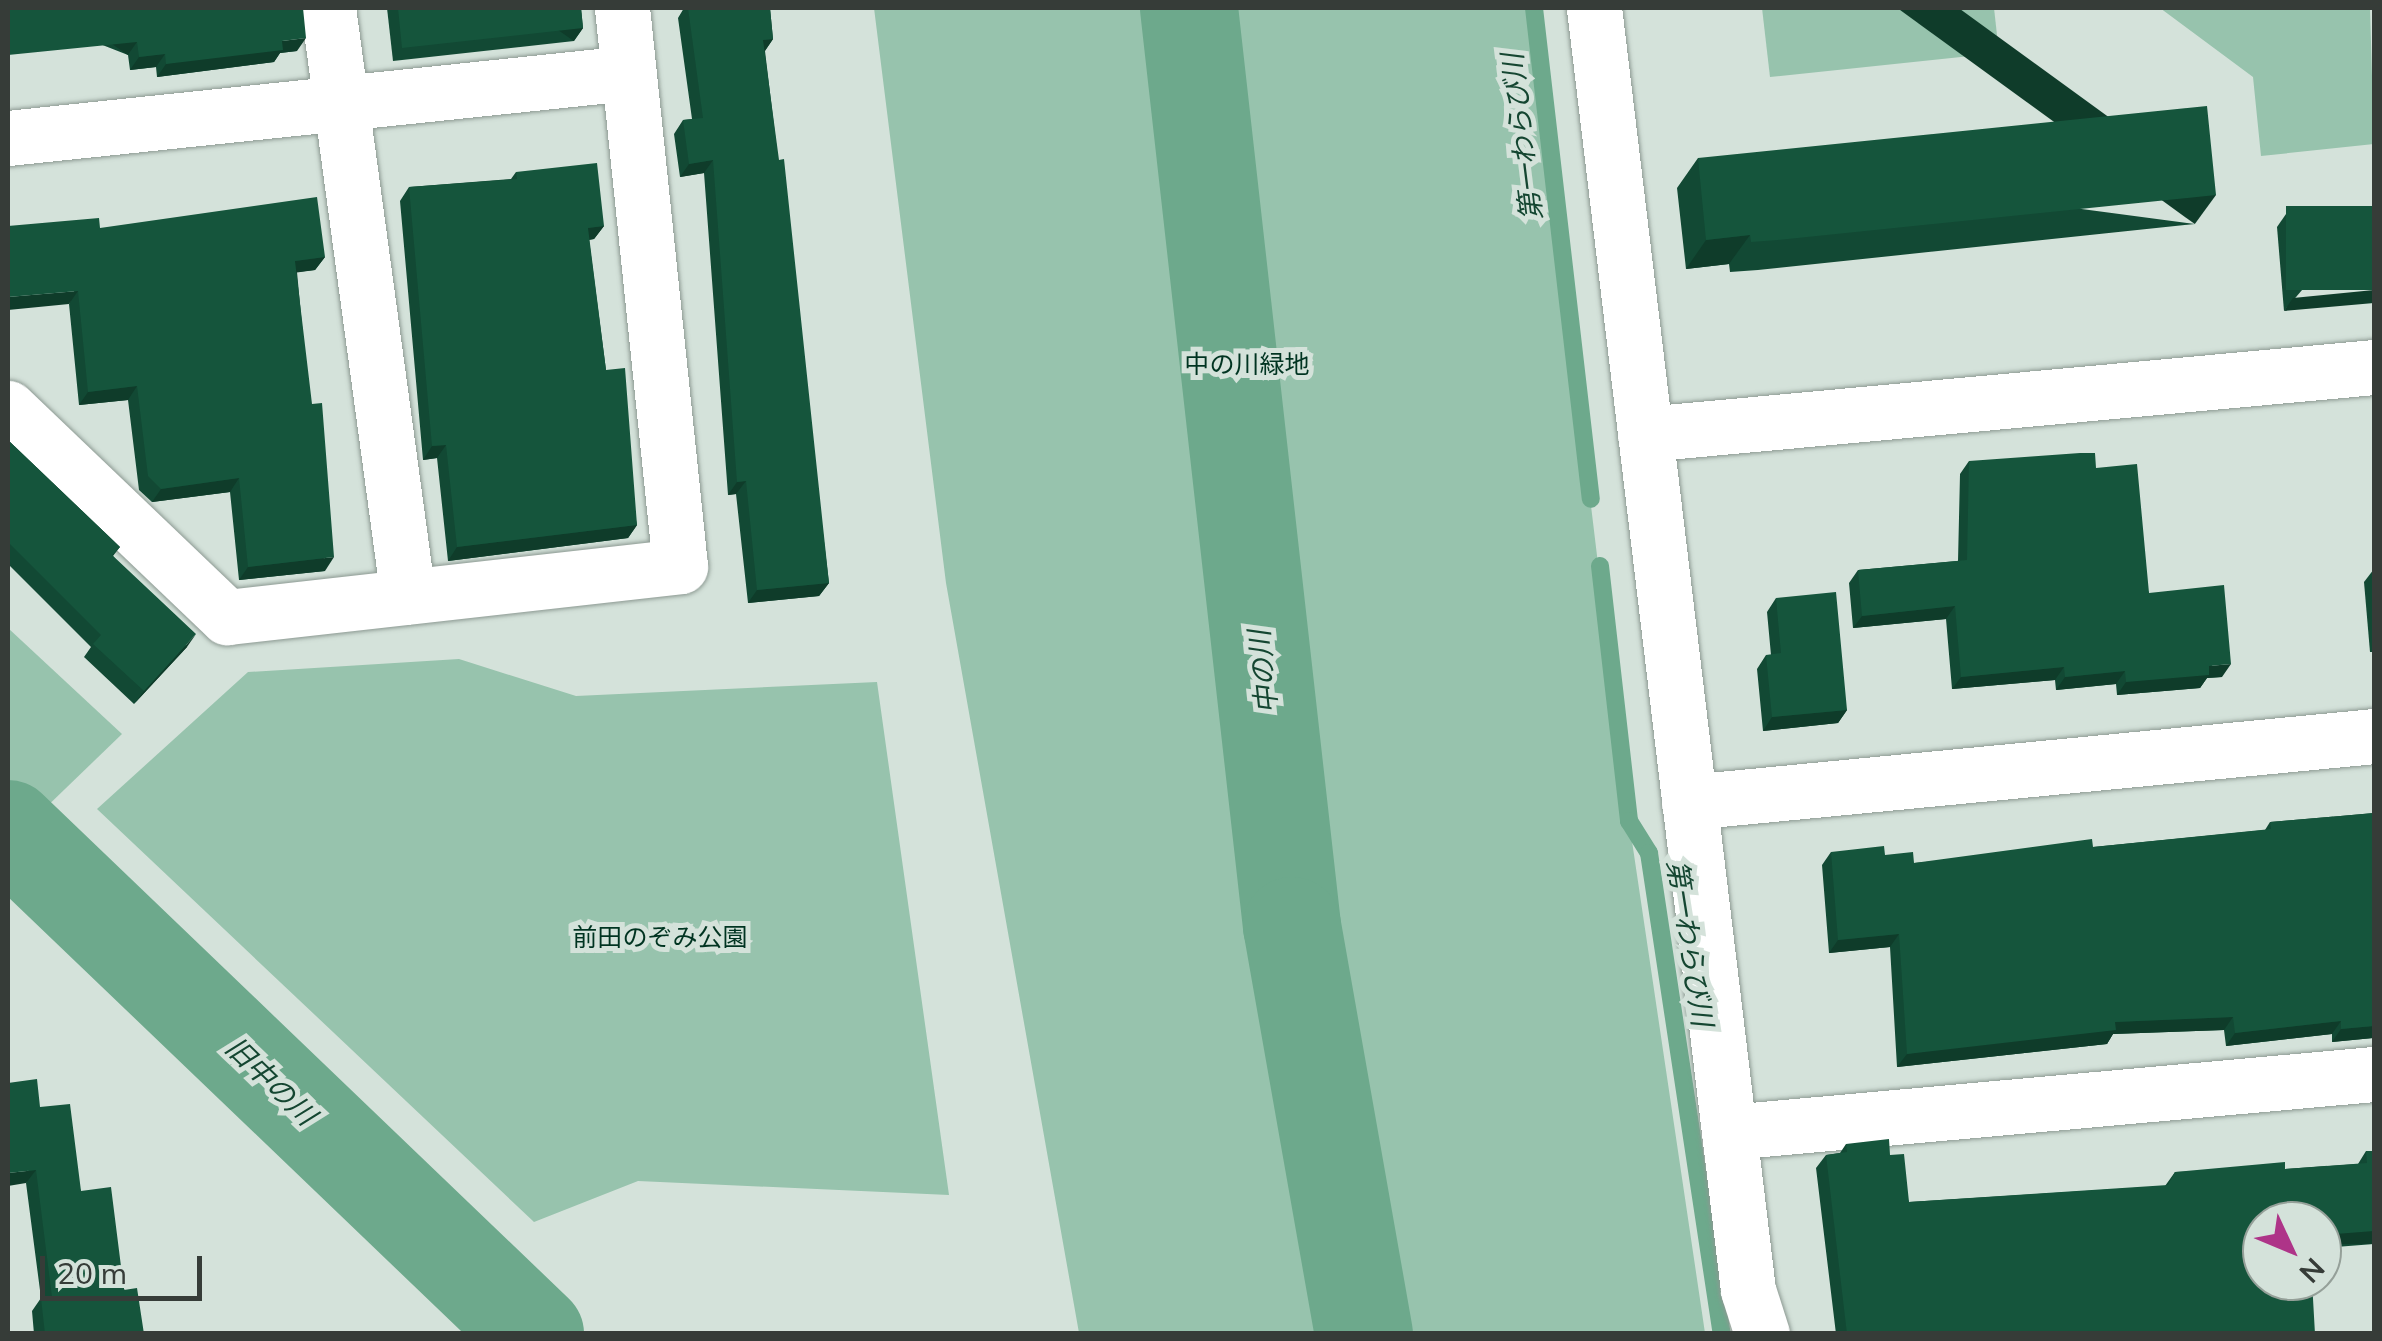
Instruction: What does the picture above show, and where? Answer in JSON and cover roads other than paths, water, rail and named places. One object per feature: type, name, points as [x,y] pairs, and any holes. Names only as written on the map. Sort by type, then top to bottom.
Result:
[{"type":"street","points":[[328,8],[408,596]]},
{"type":"street","points":[[8,408],[227,617],[680,566],[622,8]]},
{"type":"street","points":[[1594,8],[1748,1290],[1762,1334]]},
{"type":"street","points":[[8,138],[629,72]]},
{"type":"street","points":[[1645,434],[2374,367]]},
{"type":"street","points":[[1689,802],[2374,736]]},
{"type":"street","points":[[1729,1132],[2374,1074]]},
{"type":"waterway","name":"中の川","points":[[1189,8],[1292,926],[1364,1334]]},
{"type":"waterway","name":"第一わらび川","points":[[1534,8],[1591,499]]},
{"type":"waterway","name":"第一わらび川","points":[[1600,566],[1629,821],[1649,853],[1722,1334]]},
{"type":"waterway","name":"旧中の川","points":[[8,829],[535,1334]]},
{"type":"park label","name":"中の川緑地","points":[[1247,364]]},
{"type":"park label","name":"前田のぞみ公園","points":[[660,937]]}]
